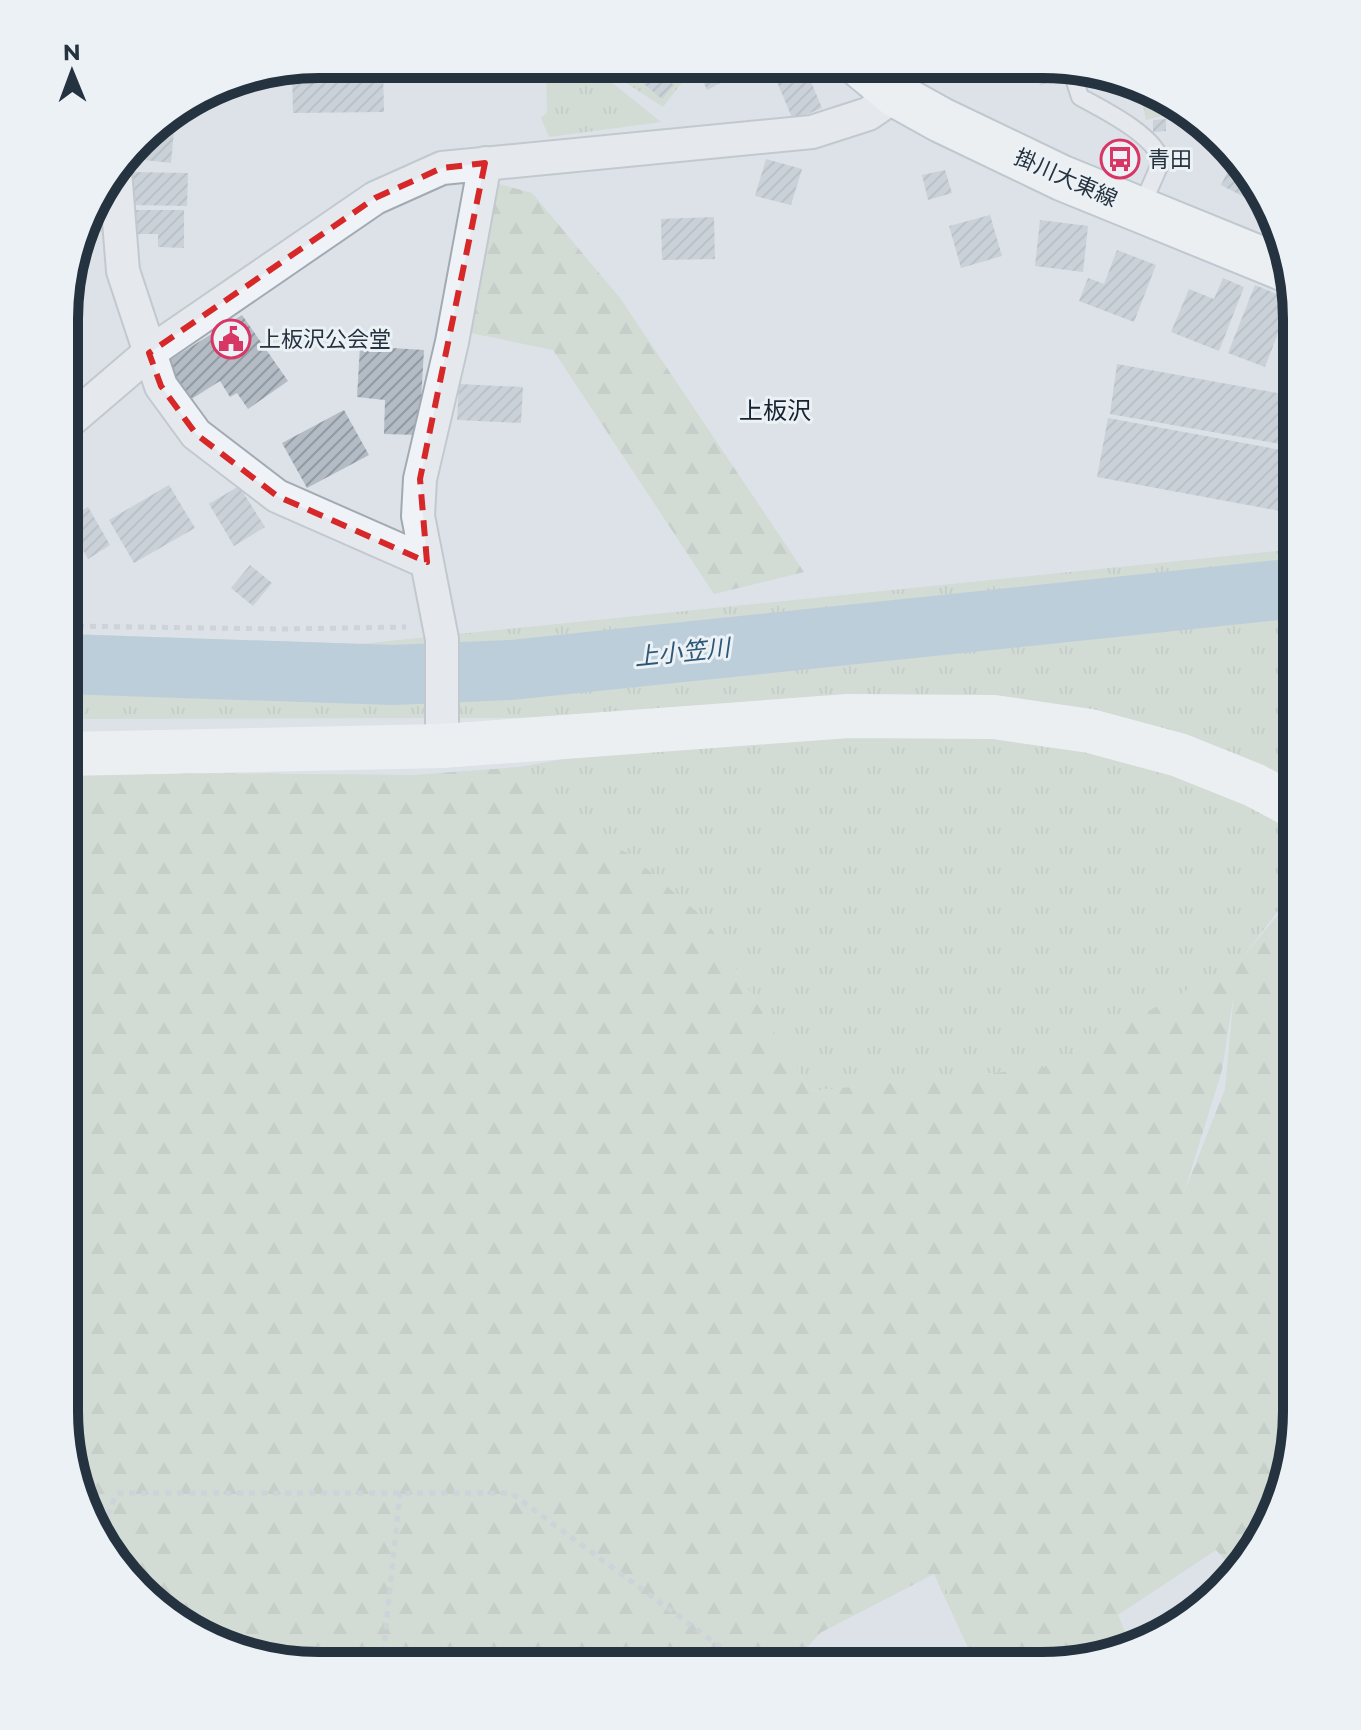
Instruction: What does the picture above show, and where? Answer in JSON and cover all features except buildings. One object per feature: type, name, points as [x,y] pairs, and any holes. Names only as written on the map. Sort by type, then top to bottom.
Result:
[{"type":"street","name":"掛川大東線","points":[[876,78],[896,95],[941,120],[1048,172],[1277,265]]},
{"type":"street","points":[[78,414],[149,353],[375,198],[442,168],[812,132],[868,114],[896,95]]},
{"type":"street","points":[[442,746],[440,632],[418,516],[420,479],[452,342],[485,163]]},
{"type":"street","points":[[116,189],[123,271],[149,353],[161,386],[196,434],[277,496],[427,562]]},
{"type":"street","points":[[78,754],[442,746],[866,715],[994,717],[1090,731],[1179,755],[1254,785],[1283,800]]},
{"type":"lane","points":[[1075,80],[1080,97],[1117,118],[1160,155],[1161,162],[1140,211]]},
{"type":"path","points":[[78,626],[440,632]]},
{"type":"path","points":[[105,1521],[117,1493],[511,1493],[726,1651]]},
{"type":"path","points":[[383,1651],[400,1493]]},
{"type":"highlighted area","points":[[485,163],[420,479],[427,562],[277,496],[196,434],[161,386],[149,353],[375,198],[442,168]]},
{"type":"green space","points":[[681,78],[683,81],[663,107],[620,79]]},
{"type":"green space","points":[[546,79],[607,79],[661,122],[549,137],[541,118],[547,112]]},
{"type":"green space","points":[[1142,100],[1170,115],[1167,115],[1146,120]]},
{"type":"green space","points":[[474,177],[532,193],[620,298],[804,572],[714,594],[553,350],[466,332]]},
{"type":"green space","points":[[1283,550],[1282,905],[1238,963],[1042,1068],[810,1091],[706,920],[632,856],[570,821],[519,767],[798,717],[78,719],[78,634],[360,644]]},
{"type":"green space","points":[[519,767],[570,821],[632,856],[706,920],[810,1091],[1042,1068],[1238,963],[1282,909],[1282,1427],[1270,1488],[1251,1532],[1228,1563],[1216,1550],[1118,1615],[1125,1632],[1116,1640],[1058,1651],[992,1651],[934,1574],[820,1633],[804,1651],[303,1651],[242,1639],[212,1627],[185,1611],[149,1581],[110,1532],[86,1473],[80,1442],[78,772],[414,775]],"holes":[[[1234,993],[1225,1089],[1184,1193],[1222,1070]]]},
{"type":"green space","points":[[934,1574],[1004,1651],[970,1651]]},
{"type":"waterway","name":"上小笠川","points":[[78,664],[393,675],[511,670],[1283,589]]},
{"type":"place","name":"青田","points":[[1120,159]]},
{"type":"place","name":"上板沢公会堂","points":[[231,339]]},
{"type":"district","name":"上板沢","points":[[775,410]]}]
